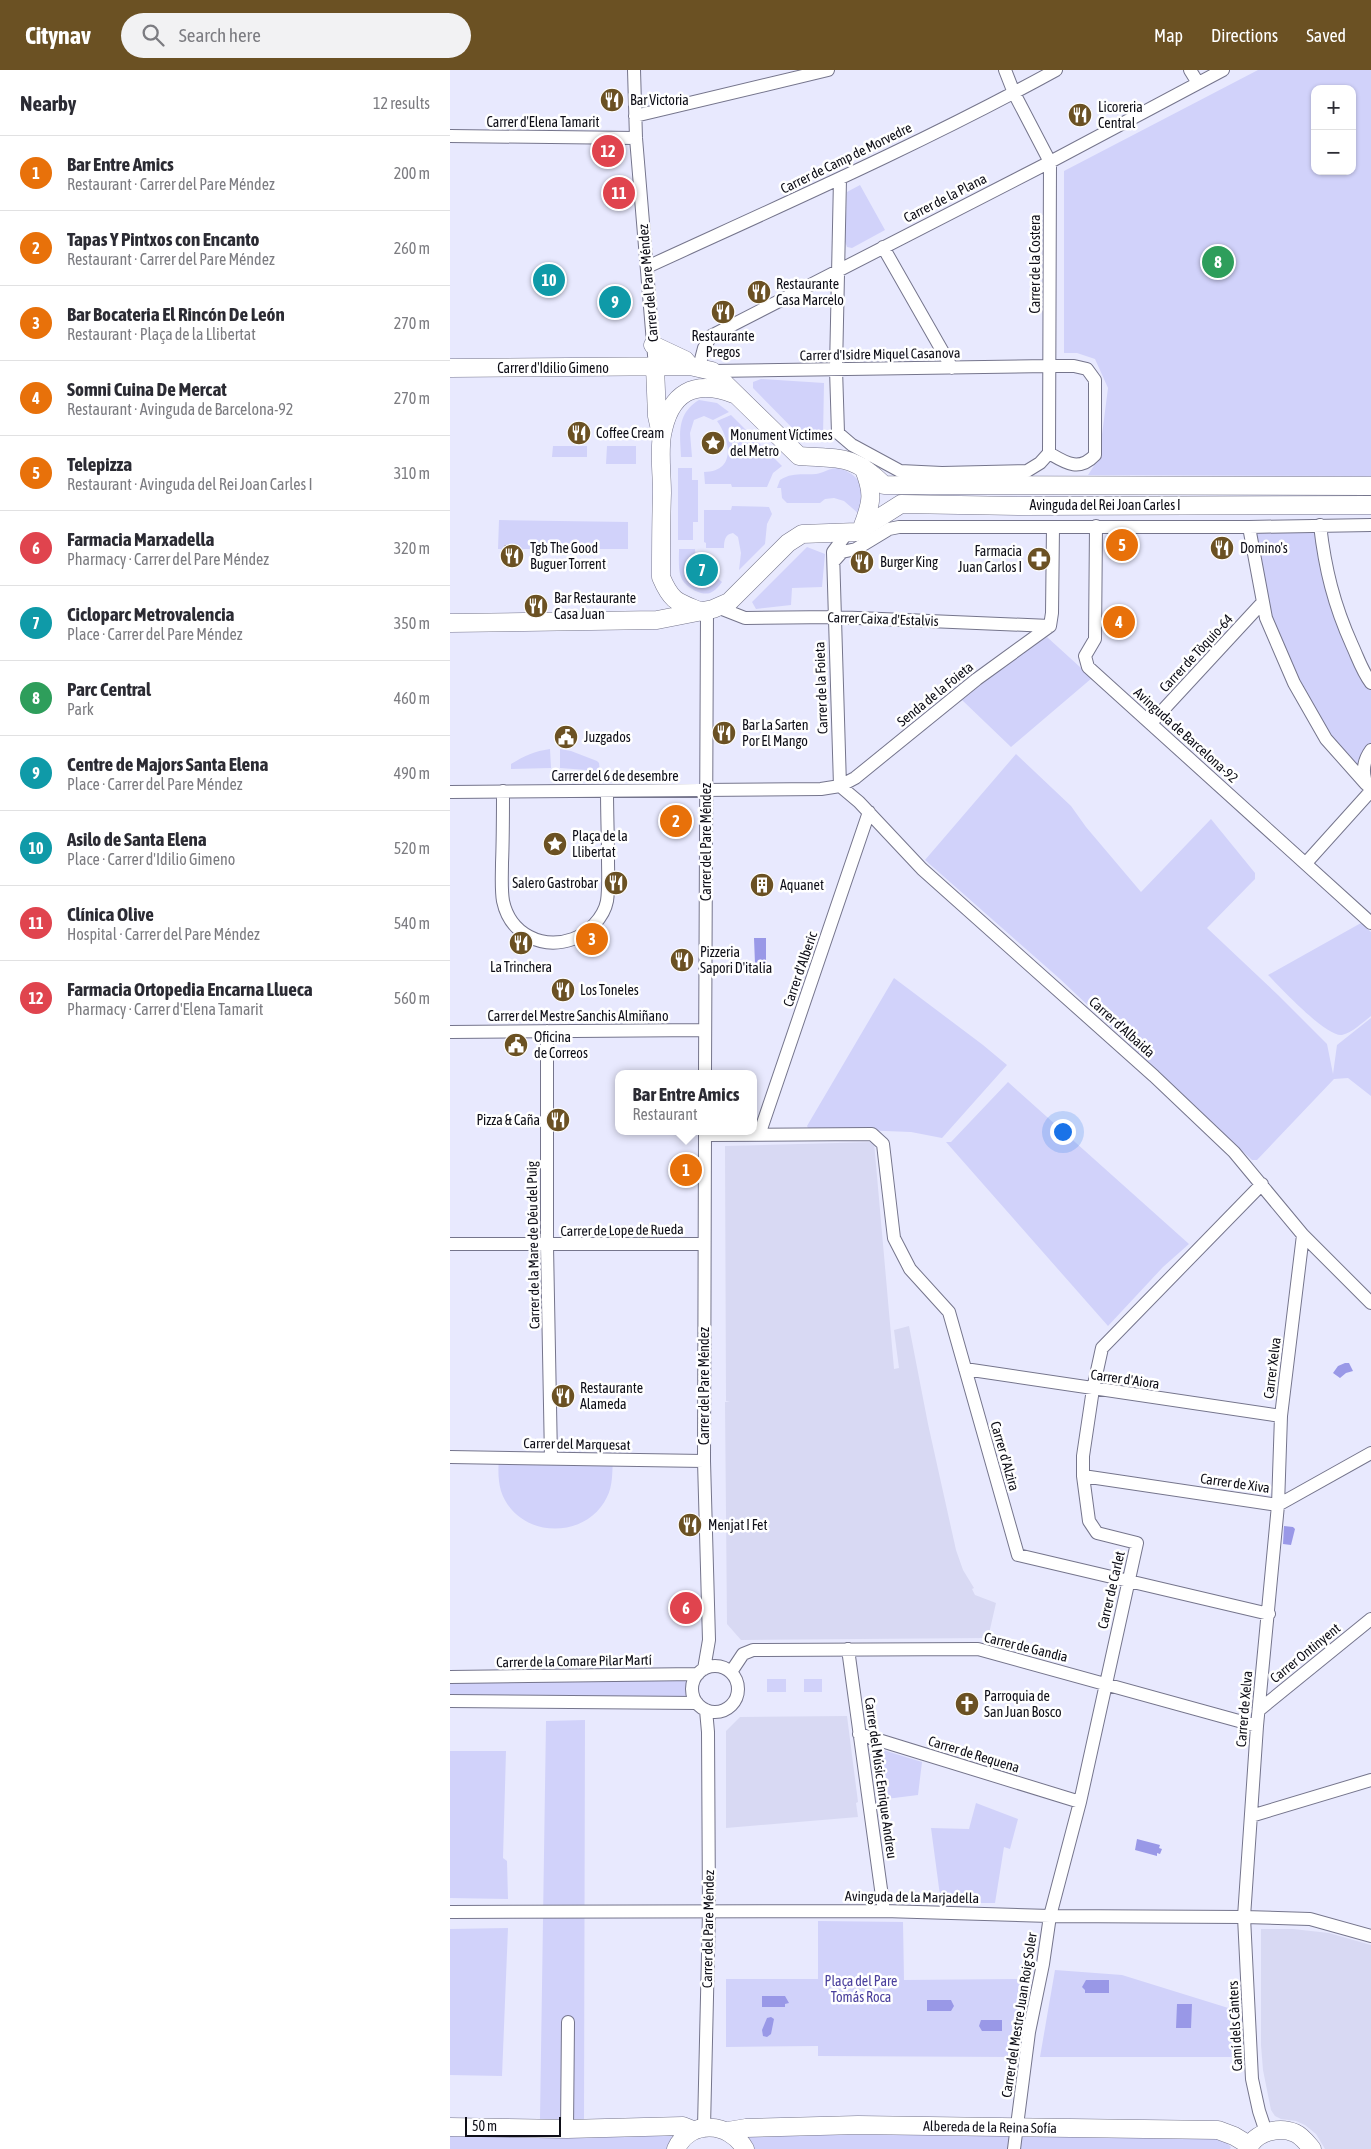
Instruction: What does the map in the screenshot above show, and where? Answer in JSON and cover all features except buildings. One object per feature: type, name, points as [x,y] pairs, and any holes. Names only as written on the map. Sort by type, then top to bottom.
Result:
[{"type":"street","name":"Carrer del Pare Méndez","points":[[634,70],[636,138],[654,345],[657,416],[662,436],[661,577],[668,594],[680,604],[709,610],[705,1070]]},
{"type":"street","points":[[1006,70],[1014,93],[1050,162]]},
{"type":"street","name":"Carrer de Camp de Morvedre","points":[[646,267],[840,179],[1014,93],[1056,70]]},
{"type":"street","points":[[1190,70],[1198,83]]},
{"type":"street","name":"Carrer de la Plana","points":[[700,368],[704,348],[711,336],[1050,162],[1223,70]]},
{"type":"street","points":[[635,116],[822,71]]},
{"type":"street","name":"Carrer d'Elena Tamarit","points":[[450,136],[636,138]]},
{"type":"street","name":"Carrer de la Costera","points":[[1049,453],[1050,162]]},
{"type":"street","points":[[836,369],[840,179]]},
{"type":"street","points":[[883,247],[952,368]]},
{"type":"street","name":"Avinguda del Rei Joan Carles I","points":[[654,345],[700,368],[739,396],[799,456],[842,458],[863,467],[884,485],[1371,486]]},
{"type":"street","points":[[1049,366],[1074,366],[1087,369],[1095,380],[1095,455],[1088,463],[1068,465],[1049,453]]},
{"type":"street","name":"Carrer d'Isidre Miquel Casanova","points":[[700,368],[836,369],[1049,366]]},
{"type":"street","points":[[655,367],[700,368]]},
{"type":"street","name":"Carrer d'Idilio Gimeno","points":[[450,368],[655,367]]},
{"type":"street","name":"Avinguda del Rei Joan Carles I","points":[[836,369],[838,433],[852,445],[900,471]]},
{"type":"street","name":"Carrer del Pare Méndez","points":[[662,436],[670,411],[680,396],[698,387],[714,388],[739,396]]},
{"type":"street","name":"Avinguda del Rei Joan Carles I","points":[[820,457],[830,452],[846,450],[882,472],[942,473],[1027,471],[1040,463],[1049,453]]},
{"type":"street","points":[[450,623],[657,620],[709,610],[729,602],[764,570],[788,543],[802,534],[859,529],[869,511],[872,489],[863,467]]},
{"type":"street","name":"Avinguda del Rei Joan Carles I","points":[[859,529],[901,504],[1020,506],[1371,504]]},
{"type":"street","points":[[1320,525],[1328,581],[1335,603],[1364,672],[1371,683]]},
{"type":"street","name":"Avinguda del Rei Joan Carles I","points":[[859,529],[899,527],[1371,525]]},
{"type":"street","name":"Avinguda de Barcelona-92","points":[[1096,526],[1096,639],[1085,656],[1088,667],[1371,923]]},
{"type":"street","points":[[1050,626],[1052,613],[1053,527]]},
{"type":"street","points":[[1249,527],[1266,618],[1294,683],[1326,739],[1369,789]]},
{"type":"street","name":"Carrer de la Foieta","points":[[840,786],[833,552],[859,529]]},
{"type":"street","name":"Avinguda del Rei Joan Carles I","points":[[834,561],[842,552],[856,549],[889,529]]},
{"type":"street","name":"Carrer de Tòquio-64","points":[[1151,723],[1262,603]]},
{"type":"street","name":"Carrer Caixa d'Estalvis","points":[[709,610],[745,618],[834,616],[1050,626]]},
{"type":"street","name":"Senda de la Foieta","points":[[840,786],[855,778],[964,689],[1050,626]]},
{"type":"street","points":[[1369,789],[1364,773],[1365,762],[1371,750]]},
{"type":"street","name":"Carrer del 6 de desembre","points":[[450,792],[821,789],[840,786]]},
{"type":"street","name":"Carrer d'Albaida","points":[[840,786],[869,812],[922,869],[1146,1070],[1234,1152],[1303,1235],[1371,1303]]},
{"type":"street","points":[[1306,863],[1369,789]]},
{"type":"street","points":[[503,791],[503,903],[511,920],[526,936],[537,941],[554,943],[575,938],[590,928],[599,917],[607,902],[607,791]]},
{"type":"street","name":"Carrer d'Alberic","points":[[759,1135],[869,812]]},
{"type":"street","name":"Carrer del Mestre Sanchis Almiñano","points":[[450,1032],[705,1030]]},
{"type":"street","name":"Carrer de la Mare de Déu del Puig","points":[[547,1031],[547,1246],[551,1458]]},
{"type":"street","name":"Carrer d'Alzira","points":[[759,1135],[872,1134],[883,1144],[894,1238],[910,1269],[949,1312],[1018,1555],[1268,1614]]},
{"type":"street","name":"Carrer del Pare Méndez","points":[[701,1672],[709,1640],[704,1461],[705,1135]]},
{"type":"street","name":"Carrer de Carlet","points":[[1050,1916],[1080,1802],[1137,1543],[1096,1533],[1089,1521],[1083,1476],[1083,1456],[1093,1389],[1102,1348],[1262,1184]]},
{"type":"street","name":"Carrer Xelva","points":[[1278,1505],[1281,1416],[1303,1235]]},
{"type":"street","name":"Carrer de Lope de Rueda","points":[[450,1244],[547,1246],[704,1244]]},
{"type":"street","name":"Carrer d'Aiora","points":[[965,1369],[1281,1416]]},
{"type":"street","name":"Carrer del Marquesat","points":[[450,1457],[704,1461]]},
{"type":"street","name":"Carrer de Xiva","points":[[1083,1476],[1278,1505],[1368,1460]]},
{"type":"street","name":"Carrer de Xelva","points":[[1244,1917],[1257,1726],[1278,1505]]},
{"type":"street","name":"Carrer Ontinyent","points":[[1259,1710],[1371,1620]]},
{"type":"street","name":"Carrer del Pare Méndez","points":[[709,1640],[726,1669]]},
{"type":"street","name":"Carrer del Músic Enrique Andreu","points":[[848,1649],[884,1910]]},
{"type":"street","name":"Carrer de Gandia","points":[[726,1669],[743,1654],[753,1650],[978,1649],[1257,1726]]},
{"type":"street","points":[[701,1706],[693,1692],[693,1685],[701,1672],[726,1669],[736,1679],[737,1696],[733,1703],[721,1711],[708,1732]]},
{"type":"street","name":"Carrer de la Comare Pilar Martí","points":[[450,1677],[701,1672]]},
{"type":"street","points":[[450,1701],[701,1706],[721,1711]]},
{"type":"street","name":"Carrer del Pare Méndez","points":[[699,2129],[709,1911],[708,1732],[701,1706]]},
{"type":"street","name":"Carrer de Requena","points":[[859,1734],[1080,1802]]},
{"type":"street","points":[[1250,1816],[1371,1780]]},
{"type":"street","name":"Avinguda de la Marjadella","points":[[450,1912],[884,1910],[1050,1916],[1244,1917],[1310,1919],[1371,1936]]},
{"type":"street","name":"Carrer del Mestre Juan Roig Soler","points":[[1014,2149],[1029,2032],[1043,1964],[1050,1916]]},
{"type":"street","name":"Camí dels Cànters","points":[[1244,1917],[1252,2079],[1266,2132]]},
{"type":"street","points":[[567,2129],[568,2022]]},
{"type":"street","name":"Albereda de la Reina Sofía","points":[[728,2131],[746,2128],[858,2125],[1218,2130],[1234,2136],[1248,2147]]},
{"type":"street","points":[[450,2127],[567,2129],[683,2126],[699,2129],[718,2127],[728,2131],[740,2141],[745,2149]]},
{"type":"street","points":[[676,2149],[684,2137],[699,2129]]},
{"type":"street","points":[[1248,2147],[1266,2132],[1283,2130],[1295,2133],[1306,2140],[1312,2149]]},
{"type":"shaded area","points":[[874,1142],[894,1369],[899,1368],[894,1330],[909,1326],[928,1424],[956,1550],[963,1570],[974,1588],[972,1589],[975,1595],[996,1603],[988,1638],[741,1640],[727,1624],[725,1402],[730,1402],[726,1401],[725,1146]]},
{"type":"shaded area","points":[[847,1716],[858,1802],[856,1803],[858,1817],[726,1828],[726,1731],[740,1717]]},
{"type":"shaded area","points":[[1261,1929],[1293,1929],[1329,1933],[1371,1945],[1371,2149],[1325,2149],[1316,2134],[1305,2125],[1296,2121],[1281,2119],[1275,2116],[1271,2110],[1263,2070],[1261,2045]]},
{"type":"green space","points":[[1258,70],[1371,70],[1371,476],[1088,475],[1099,458],[1108,388],[1095,359],[1077,353],[1064,353],[1064,171]]},
{"type":"green space","points":[[860,185],[885,230],[852,248],[847,247],[845,241],[847,192]]},
{"type":"green space","points":[[761,379],[824,383],[823,437],[806,442],[753,388],[753,382]]},
{"type":"green space","points":[[699,400],[717,403],[729,412],[713,420],[704,416],[694,420],[690,433],[692,457],[681,457],[680,433],[683,418],[686,412]]},
{"type":"green space","points":[[731,415],[782,466],[773,473],[767,487],[732,487],[731,484],[705,484],[704,472],[715,471],[722,467],[726,461],[727,445],[722,428],[717,421]]},
{"type":"green space","points":[[553,446],[587,446],[587,457],[552,457]]},
{"type":"green space","points":[[607,446],[636,446],[636,464],[606,464]]},
{"type":"green space","points":[[678,468],[692,468],[692,480],[698,480],[698,522],[693,522],[693,540],[678,540]]},
{"type":"green space","points":[[836,468],[847,471],[860,482],[864,498],[859,514],[844,501],[834,498],[825,499],[820,503],[787,503],[782,498],[781,488],[777,488],[780,480],[789,476],[816,474]]},
{"type":"green space","points":[[732,506],[769,507],[772,514],[767,524],[765,544],[739,570],[741,553],[738,537],[733,533],[727,536],[724,548],[706,548],[706,543],[704,542],[704,510],[731,510]]},
{"type":"green space","points":[[499,520],[628,522],[628,549],[498,549]]},
{"type":"green space","points":[[1320,525],[1328,581],[1371,682],[1371,793],[1326,739],[1266,618],[1249,530]]},
{"type":"green space","points":[[807,547],[825,554],[822,587],[792,588],[791,605],[756,609],[752,602]]},
{"type":"green space","points":[[679,549],[695,549],[697,575],[714,575],[722,582],[715,590],[706,594],[693,590],[685,584],[680,574]]},
{"type":"green space","points":[[1047,637],[1092,678],[1011,747],[962,700],[1002,668]]},
{"type":"green space","points":[[550,749],[551,768],[511,769],[511,764],[520,759]]},
{"type":"green space","points":[[560,749],[597,761],[600,771],[560,768]]},
{"type":"green space","points":[[1016,754],[1071,806],[1086,827],[1141,892],[1211,819],[1255,873],[1255,879],[1207,928],[1327,1044],[1333,1074],[1337,1045],[1371,1018],[1371,1096],[1348,1078],[1334,1079],[1257,1160],[1252,1160],[1060,979],[925,860]]},
{"type":"green space","points":[[1361,923],[1371,932],[1371,1016],[1350,1032],[1342,1035],[1335,1034],[1304,1011],[1268,975]]},
{"type":"green space","points":[[894,978],[1007,1065],[942,1138],[911,1132],[808,1128],[807,1126]]},
{"type":"green space","points":[[1008,1082],[1189,1244],[1163,1267],[1108,1326],[946,1142],[951,1142]]},
{"type":"green space","points":[[499,1457],[613,1460],[610,1488],[607,1497],[597,1511],[584,1521],[568,1527],[536,1526],[521,1518],[509,1507],[500,1487],[498,1475]]},
{"type":"green space","points":[[698,1674],[694,1688],[697,1703],[450,1701],[450,1677]]},
{"type":"green space","points":[[767,1679],[786,1679],[786,1692],[767,1692]]},
{"type":"green space","points":[[804,1679],[822,1679],[822,1692],[804,1692]]},
{"type":"green space","points":[[585,1720],[584,2119],[540,2119],[546,1721]]},
{"type":"green space","points":[[870,1746],[922,1762],[918,1795],[878,1800]]},
{"type":"green space","points":[[450,1751],[506,1751],[503,1858],[507,1861],[508,1899],[450,1898]]},
{"type":"green space","points":[[976,1803],[1018,1819],[1010,1849],[1004,1847],[995,1903],[941,1903],[931,1828],[969,1829]]},
{"type":"green space","name":"Plaça del Pare Tomás Roca","points":[[818,1921],[903,1922],[904,1980],[1024,1979],[1011,2057],[818,2056],[818,2046],[726,2047],[726,1979],[818,1979]]},
{"type":"green space","points":[[508,1928],[502,2076],[450,2075],[450,1929]]},
{"type":"green space","points":[[1055,1970],[1122,1975],[1238,2011],[1239,2057],[1040,2057]]},
{"type":"green space","points":[[741,2124],[1217,2134],[1231,2147],[1230,2149],[750,2149]]},
{"type":"green space","points":[[683,2126],[671,2149],[450,2149],[450,2127]]},
{"type":"water","points":[[754,938],[766,938],[766,964],[755,964]]},
{"type":"water","points":[[1349,1363],[1353,1371],[1346,1373],[1340,1378],[1333,1373],[1338,1366]]},
{"type":"water","points":[[1284,1526],[1295,1529],[1291,1545],[1283,1544]]},
{"type":"water","points":[[1137,1839],[1160,1845],[1159,1848],[1162,1849],[1160,1854],[1157,1853],[1157,1856],[1135,1850]]},
{"type":"water","points":[[1086,1980],[1109,1980],[1109,1993],[1085,1993],[1082,1987]]},
{"type":"water","points":[[762,1996],[785,1996],[789,2003],[785,2004],[785,2007],[762,2007]]},
{"type":"water","points":[[927,2000],[951,2000],[954,2006],[951,2011],[927,2011]]},
{"type":"water","points":[[1177,2004],[1192,2004],[1191,2028],[1176,2028]]},
{"type":"water","points":[[771,2017],[774,2019],[771,2034],[767,2037],[763,2036],[762,2030],[767,2018]]},
{"type":"water","points":[[981,2020],[1002,2020],[1002,2031],[982,2031],[979,2026]]},
{"type":"place","name":"Bar Victoria","points":[[612,100]]},
{"type":"place","name":"Licoreria Central","points":[[1080,115]]},
{"type":"place","name":"Farmacia Ortopedia Encarna Llueca","points":[[608,151]]},
{"type":"place","name":"Clínica Olive","points":[[619,193]]},
{"type":"place","name":"Parc Central","points":[[1218,262]]},
{"type":"place","name":"Asilo de Santa Elena","points":[[549,280]]},
{"type":"place","name":"Restaurante Casa Marcelo","points":[[759,292]]},
{"type":"place","name":"Centre de Majors Santa Elena","points":[[615,302]]},
{"type":"place","name":"Restaurante Pregos","points":[[723,312]]},
{"type":"place","name":"Coffee Cream","points":[[579,433]]},
{"type":"place","name":"Monument Víctimes del Metro","points":[[713,443]]},
{"type":"place","name":"Telepizza","points":[[1122,545]]},
{"type":"place","name":"Domino's","points":[[1222,548]]},
{"type":"place","name":"Tgb The Good Buguer Torrent","points":[[512,556]]},
{"type":"place","name":"Farmacia Juan Carlos I","points":[[1039,559]]},
{"type":"place","name":"Burger King","points":[[862,562]]},
{"type":"place","name":"Cicloparc Metrovalencia","points":[[702,570]]},
{"type":"place","name":"Bar Restaurante Casa Juan","points":[[536,606]]},
{"type":"place","name":"Somni Cuina De Mercat","points":[[1119,622]]},
{"type":"place","name":"Bar La Sarten Por El Mango","points":[[724,733]]},
{"type":"place","name":"Juzgados","points":[[566,737]]},
{"type":"place","name":"Tapas Y Pintxos con Encanto","points":[[676,821]]},
{"type":"place","name":"Plaça de la Llibertat","points":[[555,844]]},
{"type":"place","name":"Salero Gastrobar","points":[[616,883]]},
{"type":"place","name":"Aquanet","points":[[762,885]]},
{"type":"place","name":"Bar Bocateria El Rincón De León","points":[[592,939]]},
{"type":"place","name":"La Trinchera","points":[[521,943]]},
{"type":"place","name":"Pizzeria Sapori D'italia","points":[[682,960]]},
{"type":"place","name":"Los Toneles","points":[[563,990]]},
{"type":"place","name":"Oficina de Correos","points":[[516,1045]]},
{"type":"place","name":"Pizza & Caña","points":[[558,1120]]},
{"type":"place","name":"Bar Entre Amics","points":[[686,1170]]},
{"type":"place","name":"Restaurante Alameda","points":[[563,1396]]},
{"type":"place","name":"Menjat I Fet","points":[[690,1525]]},
{"type":"place","name":"Farmacia Marxadella","points":[[686,1608]]},
{"type":"place","name":"Parroquia de San Juan Bosco","points":[[967,1704]]}]
